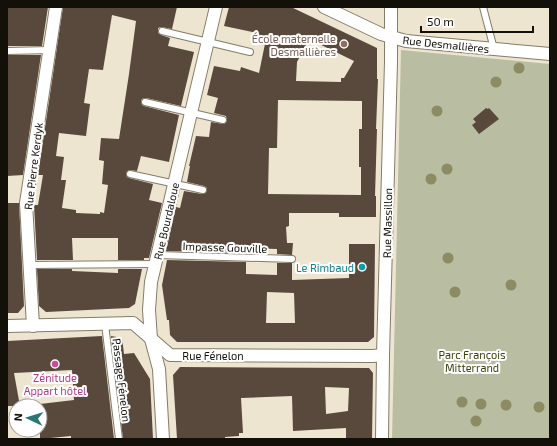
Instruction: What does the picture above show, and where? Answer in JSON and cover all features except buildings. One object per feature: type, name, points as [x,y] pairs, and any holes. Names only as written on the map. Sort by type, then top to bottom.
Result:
[{"type":"street","name":"Rue Pierre Kerdyk","points":[[33,326],[26,203],[56,7]]},
{"type":"street","name":"Rue Bourdaloue","points":[[163,439],[159,369],[151,339],[149,310],[151,282],[216,7]]},
{"type":"street","name":"Rue Desmallières","points":[[324,7],[391,38],[406,41],[550,54]]},
{"type":"street","name":"Rue Massillon","points":[[382,439],[391,7]]},
{"type":"street","name":"Rue Fénelon","points":[[7,326],[133,323],[170,355],[383,355]]},
{"type":"lane","points":[[484,7],[494,49]]},
{"type":"lane","points":[[162,31],[250,52]]},
{"type":"lane","points":[[7,51],[50,50]]},
{"type":"lane","points":[[145,102],[223,120]]},
{"type":"lane","points":[[130,174],[203,190]]},
{"type":"lane","name":"Impasse Gouville","points":[[30,264],[156,260],[292,259]]},
{"type":"lane","name":"Passage Fénelon","points":[[105,324],[119,439]]},
{"type":"green space","name":"Parc François Mitterrand","points":[[401,50],[550,64],[550,439],[392,439]]},
{"type":"place","name":"École maternelle Desmallières","points":[[344,44]]},
{"type":"place","name":"Le Rimbaud","points":[[362,267]]},
{"type":"place","name":"Zénitude Appart hôtel","points":[[55,364]]}]
